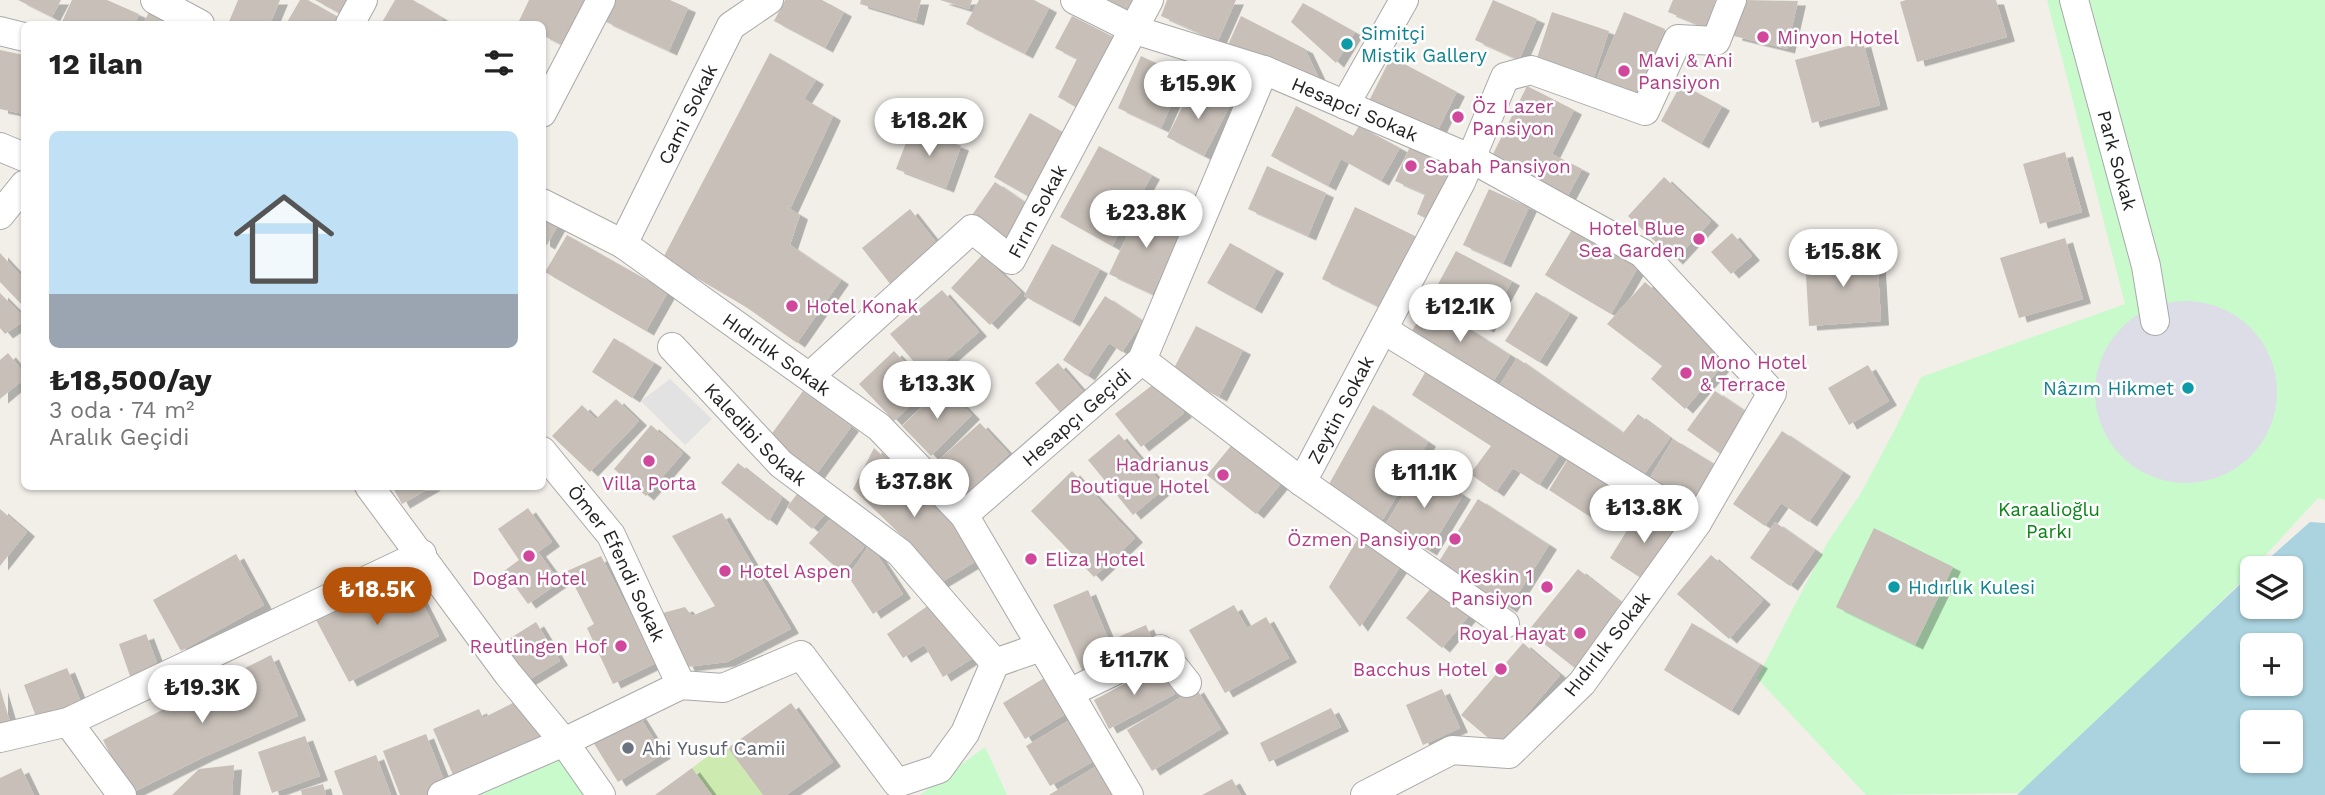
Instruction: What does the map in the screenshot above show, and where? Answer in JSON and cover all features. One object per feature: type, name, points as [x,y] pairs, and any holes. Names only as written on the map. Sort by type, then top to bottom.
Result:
[{"type":"street","points":[[155,0],[204,16]]},
{"type":"street","points":[[351,21],[363,0]]},
{"type":"street","points":[[546,105],[601,0]]},
{"type":"street","name":"Cami Sokak","points":[[623,244],[731,26],[769,0]]},
{"type":"street","name":"Hesapci Sokak","points":[[1075,0],[1135,30],[1264,70],[1472,159],[1642,253],[1772,393]]},
{"type":"street","name":"Fırın Sokak","points":[[810,376],[972,229],[1011,260],[1149,0]]},
{"type":"street","points":[[1345,105],[1404,0]]},
{"type":"street","name":"Zeytin Sokak","points":[[1142,360],[1302,482],[1472,159],[1505,77],[1531,70],[1645,111],[1678,39],[1716,41],[1732,0]]},
{"type":"street","name":"Park Sokak","points":[[2074,0],[2146,266],[2155,321]]},
{"type":"street","points":[[0,31],[21,36]]},
{"type":"street","name":"Hesapçı Geçidi","points":[[964,515],[1142,360],[1264,70]]},
{"type":"street","points":[[0,147],[21,156]]},
{"type":"street","points":[[0,215],[21,189]]},
{"type":"street","name":"Hıdırlık Sokak","points":[[546,205],[623,244],[879,427],[964,515],[1041,647],[1071,692],[1129,795]]},
{"type":"street","points":[[1384,330],[1697,523]]},
{"type":"street","name":"Kaledibi Sokak","points":[[672,347],[781,464],[900,553],[995,663]]},
{"type":"street","name":"Hıdırlık Sokak","points":[[1365,795],[1452,750],[1509,754],[1582,683],[1697,523],[1772,393]]},
{"type":"street","name":"Ömer Efendi Sokak","points":[[546,456],[611,535],[681,685]]},
{"type":"street","points":[[1302,482],[1505,624]]},
{"type":"street","points":[[372,490],[422,554],[508,674],[564,742],[601,795]]},
{"type":"street","points":[[0,738],[68,722],[422,554]]},
{"type":"street","points":[[442,795],[564,742],[681,685],[723,688],[801,655],[897,783],[939,769],[965,733],[995,663],[1041,647]]},
{"type":"street","points":[[1071,692],[1160,649],[1187,682]]},
{"type":"street","points":[[68,722],[122,795]]},
{"type":"green space","name":"Karaalioğlu Parkı","points":[[2047,0],[2325,0],[2325,500],[2318,498],[2265,556],[2240,556],[2240,583],[2023,793],[1866,795],[1757,678],[1827,543],[1861,493],[1921,377],[2125,304]]},
{"type":"green space","points":[[725,743],[763,795],[712,795],[692,768]]},
{"type":"green space","points":[[985,747],[1007,795],[920,795]]},
{"type":"green space","points":[[563,751],[591,795],[464,795]]},
{"type":"shaded area","points":[[2186,301],[2221,308],[2250,328],[2270,357],[2277,392],[2270,427],[2250,456],[2221,476],[2186,483],[2151,476],[2122,456],[2102,427],[2095,392],[2102,357],[2122,328],[2151,308]]},
{"type":"shaded area","points":[[670,379],[712,419],[685,445],[641,401]]},
{"type":"water","points":[[2310,522],[2325,523],[2325,795],[2017,795],[2240,584],[2240,619],[2303,619],[2303,556],[2272,556]]},
{"type":"building","points":[[18,0],[61,0],[52,17]]},
{"type":"building","points":[[72,0],[107,0],[139,14],[136,21],[62,21]]},
{"type":"building","points":[[238,0],[280,0],[271,21],[229,21]]},
{"type":"building","points":[[300,0],[308,0],[345,21],[288,21]]},
{"type":"building","points":[[315,0],[355,0],[346,17]]},
{"type":"building","points":[[395,0],[413,0],[443,18],[442,21],[383,21]]},
{"type":"building","points":[[529,0],[586,0],[562,45],[546,37],[546,21],[519,21]]},
{"type":"building","points":[[613,0],[670,0],[688,8],[669,51],[604,21]]},
{"type":"building","points":[[785,0],[822,0],[844,12],[825,48],[774,21]]},
{"type":"building","points":[[861,0],[921,0],[916,21],[860,4]]},
{"type":"building","points":[[940,0],[972,0],[969,9]]},
{"type":"building","points":[[979,0],[1034,0],[1049,8],[1025,54],[966,24]]},
{"type":"building","points":[[1106,0],[1136,0],[1131,11]]},
{"type":"building","points":[[1167,0],[1236,0],[1218,41],[1161,16]]},
{"type":"building","points":[[1493,0],[1537,19],[1519,60],[1475,40]]},
{"type":"building","points":[[1673,0],[1716,0],[1705,27],[1668,12]]},
{"type":"building","points":[[1743,0],[1798,1],[1787,49],[1734,36]]},
{"type":"building","points":[[1996,0],[2007,37],[1917,62],[1900,2]]},
{"type":"building","points":[[1303,3],[1355,32],[1336,63],[1291,22]]},
{"type":"building","points":[[149,12],[170,21],[144,21]]},
{"type":"building","points":[[1552,12],[1609,31],[1593,80],[1536,61]]},
{"type":"building","points":[[1624,12],[1665,29],[1637,100],[1595,83]]},
{"type":"building","points":[[1072,16],[1121,41],[1085,112],[1058,97],[1077,59],[1055,48]]},
{"type":"building","points":[[1241,16],[1305,49],[1321,83],[1227,47]]},
{"type":"building","points":[[1863,42],[1880,105],[1812,123],[1795,60]]},
{"type":"building","points":[[0,50],[21,54],[21,113],[0,109]]},
{"type":"building","points":[[770,53],[816,80],[804,99],[833,116],[790,209],[800,215],[790,245],[841,280],[797,343],[746,307],[663,258]]},
{"type":"building","points":[[1141,56],[1184,76],[1161,128],[1118,108]]},
{"type":"building","points":[[1391,57],[1457,92],[1435,136],[1369,101]]},
{"type":"building","points":[[1681,84],[1722,106],[1701,144],[1661,121]]},
{"type":"building","points":[[1193,86],[1230,105],[1204,156],[1167,137]]},
{"type":"building","points":[[1527,86],[1574,110],[1552,154],[1582,169],[1564,203],[1488,164]]},
{"type":"building","points":[[1296,106],[1353,136],[1359,126],[1400,148],[1381,181],[1341,159],[1328,186],[1271,156]]},
{"type":"building","points":[[1030,113],[1069,136],[1033,199],[994,177]]},
{"type":"building","points":[[912,127],[961,146],[946,188],[896,169]]},
{"type":"building","points":[[1411,144],[1456,163],[1431,221],[1417,214],[1425,194],[1395,181]]},
{"type":"building","points":[[1099,146],[1152,175],[1112,246],[1060,217]]},
{"type":"building","points":[[2065,152],[2082,212],[2040,224],[2023,164]]},
{"type":"building","points":[[1267,166],[1326,193],[1308,236],[1248,209]]},
{"type":"building","points":[[1664,177],[1711,221],[1675,260],[1628,216]]},
{"type":"building","points":[[995,182],[1030,206],[1006,243],[970,218]]},
{"type":"building","points":[[1489,189],[1529,207],[1503,263],[1463,245]]},
{"type":"building","points":[[1141,206],[1184,227],[1152,294],[1109,274]]},
{"type":"building","points":[[1355,207],[1415,236],[1381,308],[1322,279]]},
{"type":"building","points":[[910,209],[939,246],[891,285],[862,248]]},
{"type":"building","points":[[546,218],[558,225],[546,244]]},
{"type":"building","points":[[1573,228],[1638,267],[1611,314],[1545,275]]},
{"type":"building","points":[[1732,233],[1752,256],[1731,274],[1711,252]]},
{"type":"building","points":[[567,235],[668,292],[646,331],[546,270]]},
{"type":"building","points":[[2065,238],[2083,299],[2019,318],[2000,258]]},
{"type":"building","points":[[1230,243],[1276,269],[1254,309],[1207,283]]},
{"type":"building","points":[[1052,244],[1100,269],[1072,322],[1024,296]]},
{"type":"building","points":[[1456,251],[1512,281],[1486,328],[1431,297]]},
{"type":"building","points":[[0,253],[21,276],[21,304],[0,282]]},
{"type":"building","points":[[1877,253],[1881,321],[1809,326],[1805,258]]},
{"type":"building","points":[[982,255],[1021,292],[990,325],[951,288]]},
{"type":"building","points":[[1645,282],[1730,357],[1685,409],[1651,379],[1662,366],[1607,324]]},
{"type":"building","points":[[942,290],[979,332],[927,377],[890,334]]},
{"type":"building","points":[[1536,292],[1570,313],[1539,362],[1505,341]]},
{"type":"building","points":[[0,293],[21,314],[21,323],[5,334],[0,328]]},
{"type":"building","points":[[1105,296],[1143,321],[1122,352],[1109,343],[1087,376],[1063,360]]},
{"type":"building","points":[[1429,303],[1510,355],[1491,385],[1410,334]]},
{"type":"building","points":[[1196,326],[1243,350],[1219,397],[1172,372]]},
{"type":"building","points":[[614,338],[654,363],[632,398],[592,372]]},
{"type":"building","points":[[894,351],[929,388],[894,421],[859,384]]},
{"type":"building","points":[[8,353],[21,369],[21,382],[0,399],[0,360]]},
{"type":"building","points":[[1517,358],[1623,433],[1638,414],[1670,438],[1640,480],[1498,388]]},
{"type":"building","points":[[1058,363],[1086,395],[1063,416],[1035,383]]},
{"type":"building","points":[[1430,364],[1559,455],[1539,485],[1513,468],[1496,492],[1470,474],[1491,446],[1412,395]]},
{"type":"building","points":[[1868,365],[1889,401],[1849,425],[1828,388]]},
{"type":"building","points":[[1159,380],[1184,413],[1141,447],[1115,414]]},
{"type":"building","points":[[944,386],[972,415],[931,456],[902,426]]},
{"type":"building","points":[[803,391],[851,427],[813,479],[765,443]]},
{"type":"building","points":[[1715,391],[1754,417],[1726,458],[1687,430]]},
{"type":"building","points":[[616,399],[639,421],[590,472],[552,436],[582,405],[596,419]]},
{"type":"building","points":[[1373,405],[1428,442],[1379,526],[1323,495]]},
{"type":"building","points":[[980,423],[1009,454],[963,496],[934,464]]},
{"type":"building","name":"Villa Porta","points":[[651,425],[683,453],[646,496],[614,469]]},
{"type":"building","points":[[1782,431],[1843,472],[1809,522],[1781,503],[1765,526],[1733,504]]},
{"type":"building","points":[[1119,434],[1165,488],[1133,515],[1088,460]]},
{"type":"building","points":[[1673,439],[1719,467],[1694,509],[1648,481]]},
{"type":"building","points":[[1235,441],[1283,481],[1256,514],[1207,475]]},
{"type":"building","points":[[874,448],[948,516],[975,562],[933,587],[903,537],[853,489]]},
{"type":"building","points":[[1568,459],[1615,490],[1595,520],[1549,490]]},
{"type":"building","points":[[738,463],[782,498],[769,521],[721,483]]},
{"type":"building","points":[[1420,468],[1463,495],[1429,551],[1385,525]]},
{"type":"building","points":[[1072,471],[1135,538],[1094,577],[1031,511]]},
{"type":"building","points":[[801,489],[827,512],[812,529],[787,507]]},
{"type":"building","points":[[394,490],[426,490],[402,504]]},
{"type":"building","points":[[1478,499],[1549,545],[1509,608],[1438,563]]},
{"type":"building","name":"Dogan Hotel","points":[[528,508],[552,542],[538,552],[560,582],[528,604],[504,571],[519,560],[498,529]]},
{"type":"building","points":[[1641,508],[1678,532],[1647,582],[1610,558]]},
{"type":"building","points":[[0,509],[27,532],[0,566]]},
{"type":"building","name":"Hotel Aspen","points":[[722,513],[791,629],[727,662],[687,667],[659,614],[685,607],[692,616],[715,606],[672,536]]},
{"type":"building","points":[[831,518],[864,547],[842,573],[809,543]]},
{"type":"building","points":[[1775,522],[1815,550],[1790,586],[1750,558]]},
{"type":"building","name":"Hıdırlık Kulesi","points":[[1874,528],[1953,567],[1915,645],[1836,607]]},
{"type":"building","points":[[1360,535],[1400,567],[1360,627],[1329,587]]},
{"type":"building","points":[[870,544],[903,594],[873,614],[848,576]]},
{"type":"building","points":[[236,554],[264,605],[181,651],[153,600]]},
{"type":"building","points":[[1711,555],[1763,600],[1729,639],[1677,594]]},
{"type":"building","points":[[601,556],[656,663],[613,684],[587,628],[594,624],[567,571]]},
{"type":"building","points":[[1578,569],[1625,606],[1576,669],[1528,631]]},
{"type":"building","points":[[406,571],[439,636],[349,682],[315,618]]},
{"type":"building","points":[[1436,582],[1472,612],[1442,648],[1406,618]]},
{"type":"building","points":[[1088,590],[1109,641],[1146,625],[1155,646],[1085,677],[1053,605]]},
{"type":"building","points":[[932,603],[976,656],[943,677],[924,645],[903,658],[887,634]]},
{"type":"building","points":[[1234,605],[1247,628],[1266,617],[1289,658],[1225,693],[1189,630]]},
{"type":"building","points":[[536,622],[560,661],[522,684],[498,646]]},
{"type":"building","points":[[1692,623],[1760,664],[1731,711],[1664,670]]},
{"type":"building","points":[[146,634],[159,668],[131,679],[119,644]]},
{"type":"building","points":[[1523,643],[1560,675],[1499,747],[1461,715]]},
{"type":"building","points":[[271,655],[298,716],[206,756],[130,794],[103,740]]},
{"type":"building","points":[[1160,665],[1175,694],[1109,729],[1094,700]]},
{"type":"building","points":[[67,668],[82,705],[38,722],[24,685]]},
{"type":"building","points":[[1046,677],[1067,713],[1025,739],[1003,703]]},
{"type":"building","points":[[0,688],[10,722],[0,725]]},
{"type":"building","points":[[1196,688],[1221,729],[1152,771],[1127,730]]},
{"type":"building","points":[[1442,689],[1460,728],[1423,745],[1406,705]]},
{"type":"building","points":[[523,698],[551,737],[457,784],[433,729],[479,709],[483,718]]},
{"type":"building","points":[[791,703],[833,762],[786,795],[763,795],[728,748]]},
{"type":"building","points":[[1331,708],[1341,727],[1269,762],[1260,743]]},
{"type":"building","name":"Ahi Yusuf Camii","points":[[638,714],[663,754],[618,782],[593,742]]},
{"type":"building","points":[[1075,717],[1099,758],[1050,786],[1026,746]]},
{"type":"building","points":[[426,734],[447,788],[428,795],[400,795],[383,751]]},
{"type":"building","points":[[305,736],[320,776],[272,793],[258,752]]},
{"type":"building","points":[[376,755],[391,795],[343,795],[334,771]]},
{"type":"building","points":[[234,765],[232,795],[172,795],[199,769]]},
{"type":"building","points":[[1098,765],[1116,795],[1049,795]]},
{"type":"building","points":[[21,768],[34,795],[0,795],[0,778]]},
{"type":"building","points":[[692,768],[712,795],[655,795]]},
{"type":"building","points":[[1232,779],[1241,795],[1202,795]]},
{"type":"building","points":[[323,784],[326,795],[302,795],[301,790]]},
{"type":"place","name":"Minyon Hotel","points":[[1763,37]]},
{"type":"place","name":"Simitçi Mistik Gallery","points":[[1347,44]]},
{"type":"place","name":"Mavi & Ani Pansiyon","points":[[1624,71]]},
{"type":"place","name":"Öz Lazer Pansiyon","points":[[1458,117]]},
{"type":"place","name":"Sabah Pansiyon","points":[[1411,166]]},
{"type":"place","name":"Hotel Blue Sea Garden","points":[[1699,239]]},
{"type":"place","name":"Hotel Konak","points":[[792,306]]},
{"type":"place","name":"Mono Hotel & Terrace","points":[[1686,373]]},
{"type":"place","name":"Nâzım Hikmet","points":[[2188,388]]},
{"type":"place","name":"Villa Porta","points":[[649,461]]},
{"type":"place","name":"Hadrianus Boutique Hotel","points":[[1223,475]]},
{"type":"place","name":"Özmen Pansiyon","points":[[1455,539]]},
{"type":"place","name":"Dogan Hotel","points":[[529,556]]},
{"type":"place","name":"Eliza Hotel","points":[[1031,559]]},
{"type":"place","name":"Hotel Aspen","points":[[725,571]]},
{"type":"place","name":"Keskin 1 Pansiyon","points":[[1547,587]]},
{"type":"place","name":"Hıdırlık Kulesi","points":[[1894,587]]},
{"type":"place","name":"Royal Hayat","points":[[1580,633]]},
{"type":"place","name":"Reutlingen Hof","points":[[621,646]]},
{"type":"place","name":"Bacchus Hotel","points":[[1501,669]]},
{"type":"place","name":"Ahi Yusuf Camii","points":[[628,748]]}]
